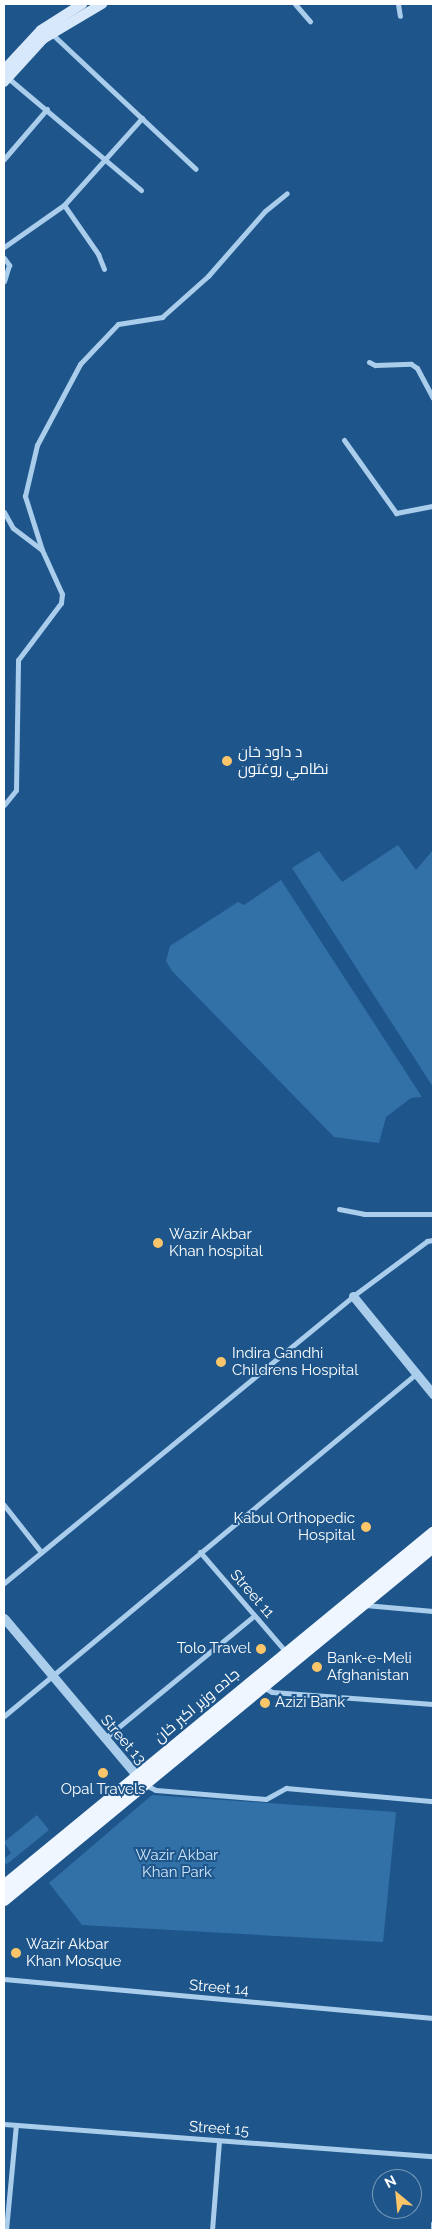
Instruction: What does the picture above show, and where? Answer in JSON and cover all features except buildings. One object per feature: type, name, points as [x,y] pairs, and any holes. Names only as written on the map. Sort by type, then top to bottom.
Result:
[{"type":"main road","points":[[5,78],[41,30],[82,4]]},
{"type":"main road","points":[[5,78],[52,33],[102,4]]},
{"type":"main road","name":"جاده وزیر اکبر خان","points":[[260,1682],[286,1653],[359,1600],[433,1532]]},
{"type":"main road","points":[[4,1886],[141,1780],[359,1600],[433,1547]]},
{"type":"main road","points":[[4,1900],[141,1780]]},
{"type":"street","points":[[295,4],[310,21]]},
{"type":"street","points":[[398,4],[400,16]]},
{"type":"street","points":[[52,33],[196,169]]},
{"type":"street","points":[[5,78],[47,109],[141,190]]},
{"type":"street","points":[[4,159],[47,109]]},
{"type":"street","points":[[4,247],[64,205],[142,118]]},
{"type":"street","points":[[4,805],[16,790],[18,660],[61,603],[58,582],[42,550],[25,489],[37,444],[80,364],[118,324],[162,317],[208,276],[265,211],[287,193]]},
{"type":"street","points":[[64,205],[98,254],[104,269]]},
{"type":"street","points":[[4,258],[9,265],[4,281]]},
{"type":"street","points":[[368,362],[411,364],[417,368],[433,398]]},
{"type":"street","points":[[344,440],[396,513],[433,506]]},
{"type":"street","points":[[4,512],[13,528],[42,550]]},
{"type":"street","points":[[339,1209],[364,1214],[433,1214]]},
{"type":"street","points":[[4,1583],[353,1296],[427,1241],[433,1240]]},
{"type":"street","points":[[353,1296],[433,1394]]},
{"type":"street","points":[[4,1716],[416,1373]]},
{"type":"street","points":[[4,1505],[41,1552]]},
{"type":"street","name":"Street 11","points":[[200,1552],[286,1653]]},
{"type":"street","points":[[359,1600],[433,1611]]},
{"type":"street","points":[[104,1739],[254,1616]]},
{"type":"street","name":"Street 13","points":[[4,1618],[104,1739],[141,1780],[156,1790],[266,1799],[286,1788],[433,1800]]},
{"type":"street","points":[[260,1682],[272,1692],[433,1704]]},
{"type":"street","name":"Street 14","points":[[4,1980],[433,2018]]},
{"type":"street","name":"Street 15","points":[[4,2124],[433,2156]]},
{"type":"street","points":[[6,2230],[16,2125]]},
{"type":"street","points":[[212,2230],[220,2141]]},
{"type":"street","points":[[433,2223],[433,2230]]},
{"type":"green space","points":[[398,845],[416,870],[433,850],[433,1087],[292,868],[319,851],[342,882]]},
{"type":"green space","points":[[281,880],[422,1097],[411,1098],[386,1117],[379,1143],[334,1137],[172,971],[166,961],[170,946],[238,902],[244,905]]},
{"type":"green space","name":"Wazir Akbar Khan Park","points":[[152,1795],[396,1812],[383,1942],[82,1925],[49,1883]]},
{"type":"green space","points":[[37,1815],[49,1830],[6,1865],[4,1859],[11,1853],[4,1842]]},
{"type":"place","name":"د داود خان نظامي روغتون","points":[[227,761]]},
{"type":"place","name":"Wazir Akbar Khan hospital","points":[[158,1243]]},
{"type":"place","name":"Indira Gandhi Childrens Hospital","points":[[221,1362]]},
{"type":"place","name":"Kabul Orthopedic Hospital","points":[[366,1527]]},
{"type":"place","name":"Tolo Travel","points":[[261,1649]]},
{"type":"place","name":"Bank-e-Meli Afghanistan","points":[[317,1667]]},
{"type":"place","name":"Azizi Bank","points":[[265,1703]]},
{"type":"place","name":"Opal Travels","points":[[103,1773]]},
{"type":"place","name":"Wazir Akbar Khan Mosque","points":[[16,1953]]}]
